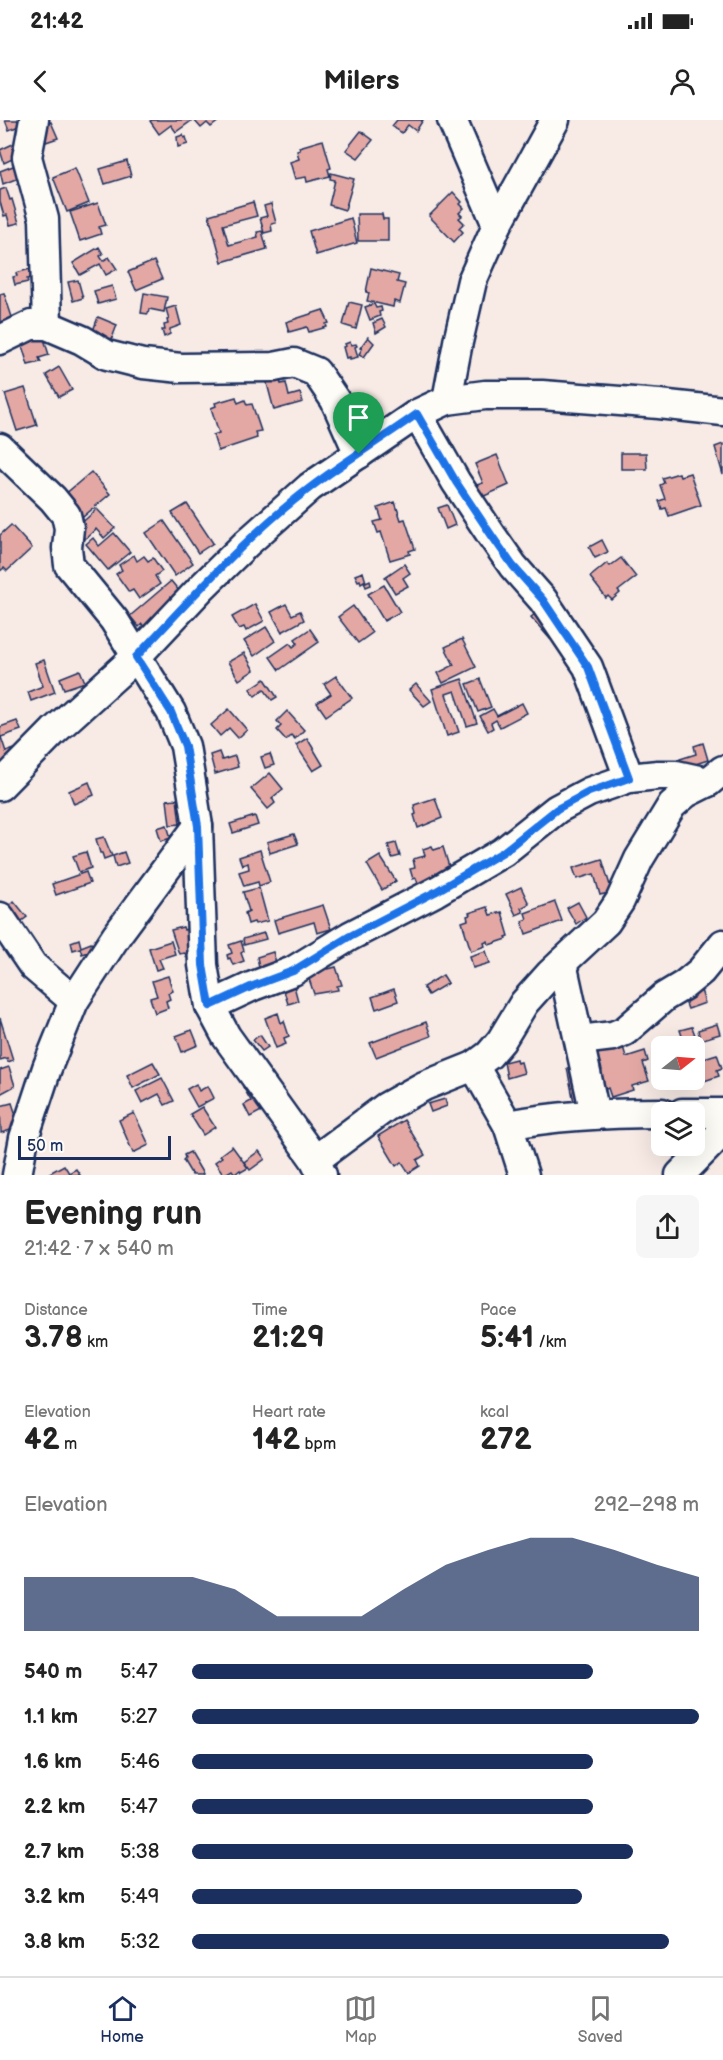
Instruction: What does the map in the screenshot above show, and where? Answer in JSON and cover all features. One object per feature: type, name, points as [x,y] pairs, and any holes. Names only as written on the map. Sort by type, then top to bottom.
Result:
[{"type":"street","points":[[34,120],[27,157],[44,219],[47,325]]},
{"type":"street","points":[[452,120],[496,225]]},
{"type":"street","points":[[447,400],[472,281],[496,225],[555,120]]},
{"type":"street","points":[[0,340],[31,325],[47,325],[107,355],[143,364],[181,368],[274,367],[294,363],[316,372],[334,400],[359,454]]},
{"type":"street","points":[[0,786],[54,731],[136,657],[247,543],[310,487],[417,414],[447,400],[484,395],[542,395],[723,411]]},
{"type":"street","points":[[417,414],[456,482],[492,536],[513,566],[543,600],[588,667],[629,778]]},
{"type":"street","points":[[0,448],[53,499],[66,515],[69,528],[67,548],[69,566],[114,620],[171,712],[185,746],[198,826],[203,965],[210,1006],[226,1036],[319,1168],[386,1107],[424,1086],[474,1066],[489,1055],[501,1041],[524,1003],[606,922],[639,859],[672,805],[686,793],[716,776]]},
{"type":"street","points":[[210,1006],[293,971],[350,936],[435,892],[503,852],[557,809],[589,792],[629,778],[676,775],[716,776]]},
{"type":"street","points":[[16,1175],[24,1138],[47,1068],[74,1001],[117,935],[198,826]]},
{"type":"street","points":[[0,917],[33,966],[74,1001]]},
{"type":"street","points":[[580,1040],[613,1036],[625,1031],[664,997],[701,971],[723,944]]},
{"type":"street","points":[[562,963],[596,1114]]},
{"type":"street","points":[[474,1066],[508,1125],[524,1175]]},
{"type":"street","points":[[508,1125],[596,1114],[651,1113]]},
{"type":"street","points":[[705,1113],[723,1113]]},
{"type":"street","points":[[680,1175],[723,1131]]},
{"type":"building","points":[[5,120],[25,120],[26,123],[9,130]]},
{"type":"building","points":[[194,120],[220,120],[211,127],[207,123],[201,128]]},
{"type":"building","points":[[397,120],[423,120],[416,131],[408,125],[402,133],[392,126]]},
{"type":"building","points":[[150,121],[191,121],[176,132],[171,125],[159,134]]},
{"type":"building","points":[[51,122],[58,138],[40,144],[46,124]]},
{"type":"building","points":[[361,131],[373,140],[358,158],[346,150]]},
{"type":"building","points":[[183,135],[188,144],[178,147],[177,137]]},
{"type":"building","points":[[323,140],[331,168],[328,169],[330,176],[307,182],[306,177],[295,179],[290,162],[299,159],[297,151],[300,150],[299,147]]},
{"type":"building","points":[[15,143],[21,155],[4,163],[0,150]]},
{"type":"building","points":[[127,161],[131,176],[105,184],[100,169]]},
{"type":"building","points":[[21,163],[26,175],[3,184],[0,171]]},
{"type":"building","points":[[75,168],[89,203],[67,212],[53,177]]},
{"type":"building","points":[[331,173],[354,179],[345,210],[329,205],[335,180],[330,179]]},
{"type":"building","points":[[6,188],[19,223],[10,225],[7,215],[4,216],[0,202],[0,190]]},
{"type":"building","points":[[453,192],[464,208],[459,213],[462,216],[459,218],[464,223],[459,228],[463,232],[454,242],[429,216]]},
{"type":"building","points":[[253,202],[257,216],[223,225],[229,245],[258,237],[257,232],[262,231],[267,249],[222,262],[209,215]]},
{"type":"building","points":[[98,203],[106,225],[99,227],[101,234],[80,241],[70,212]]},
{"type":"building","points":[[271,204],[276,223],[271,224],[272,231],[264,233],[260,218],[267,216],[264,206]]},
{"type":"building","points":[[357,214],[382,214],[383,219],[388,219],[388,241],[358,241]]},
{"type":"building","points":[[351,218],[357,243],[316,255],[309,231]]},
{"type":"building","points":[[99,247],[103,254],[100,256],[103,261],[109,257],[117,269],[106,275],[100,264],[80,275],[73,263]]},
{"type":"building","points":[[154,261],[162,279],[136,290],[128,272]]},
{"type":"building","points":[[371,268],[399,275],[397,282],[405,284],[400,303],[394,301],[393,307],[367,301],[369,293],[366,292]]},
{"type":"building","points":[[30,269],[32,278],[27,279],[28,282],[15,285],[13,277],[17,276],[16,273]]},
{"type":"building","points":[[78,280],[83,298],[73,301],[68,282]]},
{"type":"building","points":[[112,286],[116,299],[98,304],[94,291]]},
{"type":"building","points":[[4,293],[13,320],[0,325],[0,294]]},
{"type":"building","points":[[144,293],[167,297],[164,312],[149,309],[148,314],[141,313]]},
{"type":"building","points":[[349,302],[362,305],[356,329],[343,325]]},
{"type":"building","points":[[374,304],[376,308],[381,307],[382,311],[379,312],[380,316],[370,320],[365,307]]},
{"type":"building","points":[[176,306],[181,325],[170,329],[170,334],[164,337],[162,330],[165,330],[164,325],[168,324],[169,319],[166,309]]},
{"type":"building","points":[[323,310],[329,323],[326,324],[327,327],[309,332],[307,327],[289,332],[286,322]]},
{"type":"building","points":[[98,317],[117,325],[108,349],[99,345],[103,336],[93,331]]},
{"type":"building","points":[[382,319],[386,327],[376,333],[373,323]]},
{"type":"building","points":[[41,329],[49,355],[39,358],[41,362],[28,365],[19,336]]},
{"type":"building","points":[[368,337],[374,343],[364,357],[359,354],[362,349],[360,348]]},
{"type":"building","points":[[350,342],[351,345],[356,344],[358,357],[350,359],[350,357],[346,358],[343,347]]},
{"type":"building","points":[[59,367],[72,390],[59,397],[46,375]]},
{"type":"building","points":[[264,372],[279,376],[281,384],[286,383],[289,396],[300,393],[303,402],[274,410]]},
{"type":"building","points":[[25,388],[37,425],[17,431],[5,394]]},
{"type":"building","points":[[236,397],[238,403],[245,400],[247,405],[252,404],[261,431],[255,432],[257,438],[218,451],[213,435],[219,433],[211,408],[216,406],[215,403]]},
{"type":"building","points":[[723,444],[723,475],[715,447]]},
{"type":"building","points":[[621,453],[646,453],[647,469],[621,469]]},
{"type":"building","points":[[497,455],[509,485],[482,497],[477,485],[483,483],[475,464]]},
{"type":"building","points":[[91,472],[110,494],[77,522],[63,496]]},
{"type":"building","points":[[679,473],[680,476],[690,473],[701,505],[669,516],[666,508],[662,509],[659,501],[665,499],[660,485],[664,483],[662,478]]},
{"type":"building","points":[[395,502],[401,520],[405,519],[415,549],[409,551],[410,554],[390,560],[381,532],[378,533],[374,522],[382,520],[378,508]]},
{"type":"building","points":[[187,504],[213,543],[198,553],[172,513]]},
{"type":"building","points":[[447,505],[455,525],[446,529],[438,508]]},
{"type":"building","points":[[97,509],[115,528],[104,538],[96,529],[85,539],[76,528]]},
{"type":"building","points":[[164,521],[193,563],[175,576],[146,533]]},
{"type":"building","points":[[11,525],[32,548],[7,571],[4,568],[0,571],[0,535]]},
{"type":"building","points":[[114,533],[130,552],[108,570],[86,544],[93,538],[99,546]]},
{"type":"building","points":[[602,540],[608,552],[595,558],[589,547]]},
{"type":"building","points":[[134,555],[137,561],[144,556],[148,561],[153,558],[162,571],[155,576],[160,584],[139,599],[133,590],[129,592],[116,574],[122,570],[119,565]]},
{"type":"building","points":[[621,558],[636,577],[618,591],[620,593],[612,600],[608,596],[606,598],[590,577],[607,563],[610,566]]},
{"type":"building","points":[[404,564],[410,573],[403,578],[408,586],[395,593],[385,577]]},
{"type":"building","points":[[363,572],[366,582],[370,580],[371,585],[366,587],[364,581],[361,583],[360,580],[358,581],[355,575]]},
{"type":"building","points":[[171,581],[180,592],[178,598],[144,627],[142,624],[139,627],[130,616]]},
{"type":"building","points":[[384,585],[400,612],[384,621],[368,594]]},
{"type":"building","points":[[255,604],[264,621],[246,631],[244,627],[239,629],[232,617]]},
{"type":"building","points":[[286,604],[292,615],[300,611],[304,620],[282,632],[271,612]]},
{"type":"building","points":[[353,606],[372,633],[358,643],[338,617]]},
{"type":"building","points":[[544,607],[563,628],[550,639],[531,617]]},
{"type":"building","points":[[266,627],[275,641],[254,656],[244,641]]},
{"type":"building","points":[[310,629],[319,642],[279,670],[270,657],[290,643],[293,647],[298,643],[295,639]]},
{"type":"building","points":[[462,639],[476,667],[443,683],[438,673],[454,665],[445,647]]},
{"type":"building","points":[[244,653],[254,670],[239,680],[228,662]]},
{"type":"building","points":[[44,660],[55,692],[31,701],[28,692],[43,686],[35,663]]},
{"type":"building","points":[[80,670],[85,682],[64,689],[60,678]]},
{"type":"building","points":[[336,676],[352,698],[326,716],[317,703],[331,694],[324,684]]},
{"type":"building","points":[[265,679],[277,697],[272,700],[264,689],[255,696],[250,689]]},
{"type":"building","points":[[462,679],[477,723],[467,726],[455,691],[446,694],[459,732],[447,736],[432,689]]},
{"type":"building","points":[[480,679],[491,707],[478,712],[467,684]]},
{"type":"building","points":[[416,684],[431,701],[424,706],[409,690]]},
{"type":"building","points":[[522,703],[527,713],[500,727],[496,720],[491,723],[493,728],[488,731],[480,716],[493,709],[497,716]]},
{"type":"building","points":[[229,709],[247,730],[238,738],[229,728],[220,736],[211,725]]},
{"type":"building","points":[[287,711],[304,730],[295,739],[291,735],[286,740],[277,730],[281,726],[277,721]]},
{"type":"building","points":[[17,721],[21,730],[1,737],[6,752],[20,747],[23,755],[0,764],[0,727]]},
{"type":"building","points":[[307,738],[323,765],[313,771],[296,745]]},
{"type":"building","points":[[703,743],[708,760],[683,768],[680,759],[696,754],[694,746]]},
{"type":"building","points":[[219,752],[222,760],[235,756],[238,767],[215,774],[210,755]]},
{"type":"building","points":[[270,754],[274,765],[265,768],[261,757]]},
{"type":"building","points":[[270,773],[283,789],[272,798],[275,803],[268,809],[251,789]]},
{"type":"building","points":[[89,782],[94,795],[74,804],[69,791]]},
{"type":"building","points":[[435,798],[442,818],[418,828],[414,805]]},
{"type":"building","points":[[177,799],[180,824],[170,825],[167,800]]},
{"type":"building","points":[[255,816],[258,825],[233,833],[230,824]]},
{"type":"building","points":[[167,825],[171,838],[161,841],[157,828]]},
{"type":"building","points":[[294,834],[298,844],[270,853],[267,842]]},
{"type":"building","points":[[104,837],[112,856],[104,859],[96,839]]},
{"type":"building","points":[[396,843],[400,856],[392,858],[388,845]]},
{"type":"building","points":[[432,846],[434,850],[443,847],[451,873],[420,889],[410,869],[415,868],[413,859],[425,856],[423,849]]},
{"type":"building","points":[[260,850],[270,882],[259,886],[258,882],[244,886],[239,872],[249,869],[248,863],[242,865],[239,857]]},
{"type":"building","points":[[86,852],[91,868],[79,872],[73,856]]},
{"type":"building","points":[[124,852],[128,863],[116,867],[113,856]]},
{"type":"building","points":[[380,856],[396,881],[382,890],[367,864]]},
{"type":"building","points":[[602,859],[612,892],[600,895],[594,874],[577,879],[573,868]]},
{"type":"building","points":[[86,872],[90,883],[56,895],[52,884]]},
{"type":"building","points":[[521,887],[529,904],[521,908],[523,912],[516,915],[506,894]]},
{"type":"building","points":[[259,888],[268,921],[248,924],[245,913],[249,911],[243,892]]},
{"type":"building","points":[[14,901],[27,917],[19,923],[7,908]]},
{"type":"building","points":[[555,902],[562,921],[526,934],[522,921],[527,919],[525,913]]},
{"type":"building","points":[[578,902],[586,917],[576,924],[567,908]]},
{"type":"building","points":[[323,905],[331,929],[317,933],[314,922],[278,933],[274,920]]},
{"type":"building","points":[[487,907],[490,915],[502,912],[509,936],[506,937],[507,939],[489,945],[488,941],[484,943],[485,946],[471,951],[462,922],[468,920],[469,913]]},
{"type":"building","points":[[183,927],[184,930],[187,929],[198,952],[186,956],[185,953],[179,954],[171,930]]},
{"type":"building","points":[[264,933],[266,939],[244,945],[243,939]]},
{"type":"building","points":[[79,939],[81,947],[91,943],[93,950],[82,954],[80,948],[73,950],[71,942]]},
{"type":"building","points":[[171,941],[175,954],[159,959],[163,968],[156,970],[149,948]]},
{"type":"building","points":[[241,941],[244,961],[233,965],[227,955],[232,953],[229,945]]},
{"type":"building","points":[[486,951],[490,963],[473,968],[470,956]]},
{"type":"building","points":[[273,952],[278,969],[267,972],[265,965],[259,967],[257,957]]},
{"type":"building","points":[[326,963],[328,969],[336,967],[342,985],[337,986],[338,990],[314,994],[307,973]]},
{"type":"building","points":[[443,975],[448,983],[428,995],[423,987]]},
{"type":"building","points":[[168,976],[173,991],[168,993],[170,999],[166,1001],[168,1008],[155,1013],[150,998],[157,996],[152,981]]},
{"type":"building","points":[[292,978],[298,1001],[288,1004],[281,981]]},
{"type":"building","points":[[394,989],[398,1001],[376,1009],[372,997]]},
{"type":"building","points":[[701,990],[705,1003],[688,1009],[683,996]]},
{"type":"building","points":[[278,1013],[281,1023],[284,1021],[289,1036],[284,1038],[286,1044],[276,1048],[265,1018]]},
{"type":"building","points":[[0,1018],[13,1060],[8,1062],[7,1058],[0,1060]]},
{"type":"building","points":[[426,1022],[431,1036],[376,1057],[370,1043]]},
{"type":"building","points":[[717,1024],[720,1034],[705,1038],[705,1036],[699,1036],[698,1030]]},
{"type":"building","points":[[692,1027],[695,1035],[682,1036],[680,1030]]},
{"type":"building","points":[[192,1030],[198,1045],[182,1052],[176,1036]]},
{"type":"building","points":[[260,1035],[268,1047],[262,1051],[253,1040]]},
{"type":"building","points":[[622,1043],[626,1057],[645,1051],[648,1061],[643,1063],[649,1081],[632,1086],[633,1090],[611,1097],[608,1088],[601,1091],[596,1072],[602,1070],[594,1044]]},
{"type":"building","points":[[717,1054],[722,1068],[717,1070],[719,1076],[705,1081],[705,1058]]},
{"type":"building","points":[[516,1059],[517,1063],[521,1062],[524,1073],[507,1078],[504,1062]]},
{"type":"building","points":[[153,1062],[160,1074],[133,1088],[127,1075]]},
{"type":"building","points":[[584,1064],[591,1098],[574,1102],[567,1068]]},
{"type":"building","points":[[9,1067],[15,1086],[0,1094],[0,1070]]},
{"type":"building","points":[[162,1078],[174,1101],[165,1105],[159,1094],[142,1103],[136,1091]]},
{"type":"building","points":[[255,1080],[269,1107],[250,1117],[244,1105],[251,1101],[243,1087]]},
{"type":"building","points":[[196,1084],[199,1091],[208,1086],[214,1098],[197,1107],[187,1089]]},
{"type":"building","points":[[445,1099],[447,1106],[431,1112],[428,1104]]},
{"type":"building","points":[[12,1103],[20,1127],[1,1133],[0,1106]]},
{"type":"building","points":[[202,1107],[215,1127],[203,1135],[190,1114]]},
{"type":"building","points":[[134,1113],[149,1145],[133,1153],[119,1120]]},
{"type":"building","points":[[404,1120],[425,1155],[417,1160],[420,1166],[409,1173],[402,1162],[396,1166],[378,1136]]},
{"type":"building","points":[[232,1146],[248,1168],[235,1174],[232,1170],[224,1175],[215,1162]]},
{"type":"building","points":[[259,1151],[265,1159],[250,1170],[244,1162]]},
{"type":"building","points":[[190,1152],[202,1175],[192,1175],[183,1160],[184,1155]]},
{"type":"building","points":[[64,1165],[69,1173],[76,1169],[80,1175],[46,1175]]},
{"type":"route","points":[[417,414],[456,482],[492,536],[513,566],[564,628],[588,667],[629,778],[589,792],[557,809],[503,852],[435,892],[350,936],[293,971],[210,1006],[203,965],[198,826],[185,746],[171,712],[136,657],[247,543],[310,487],[359,454],[417,414]]}]
